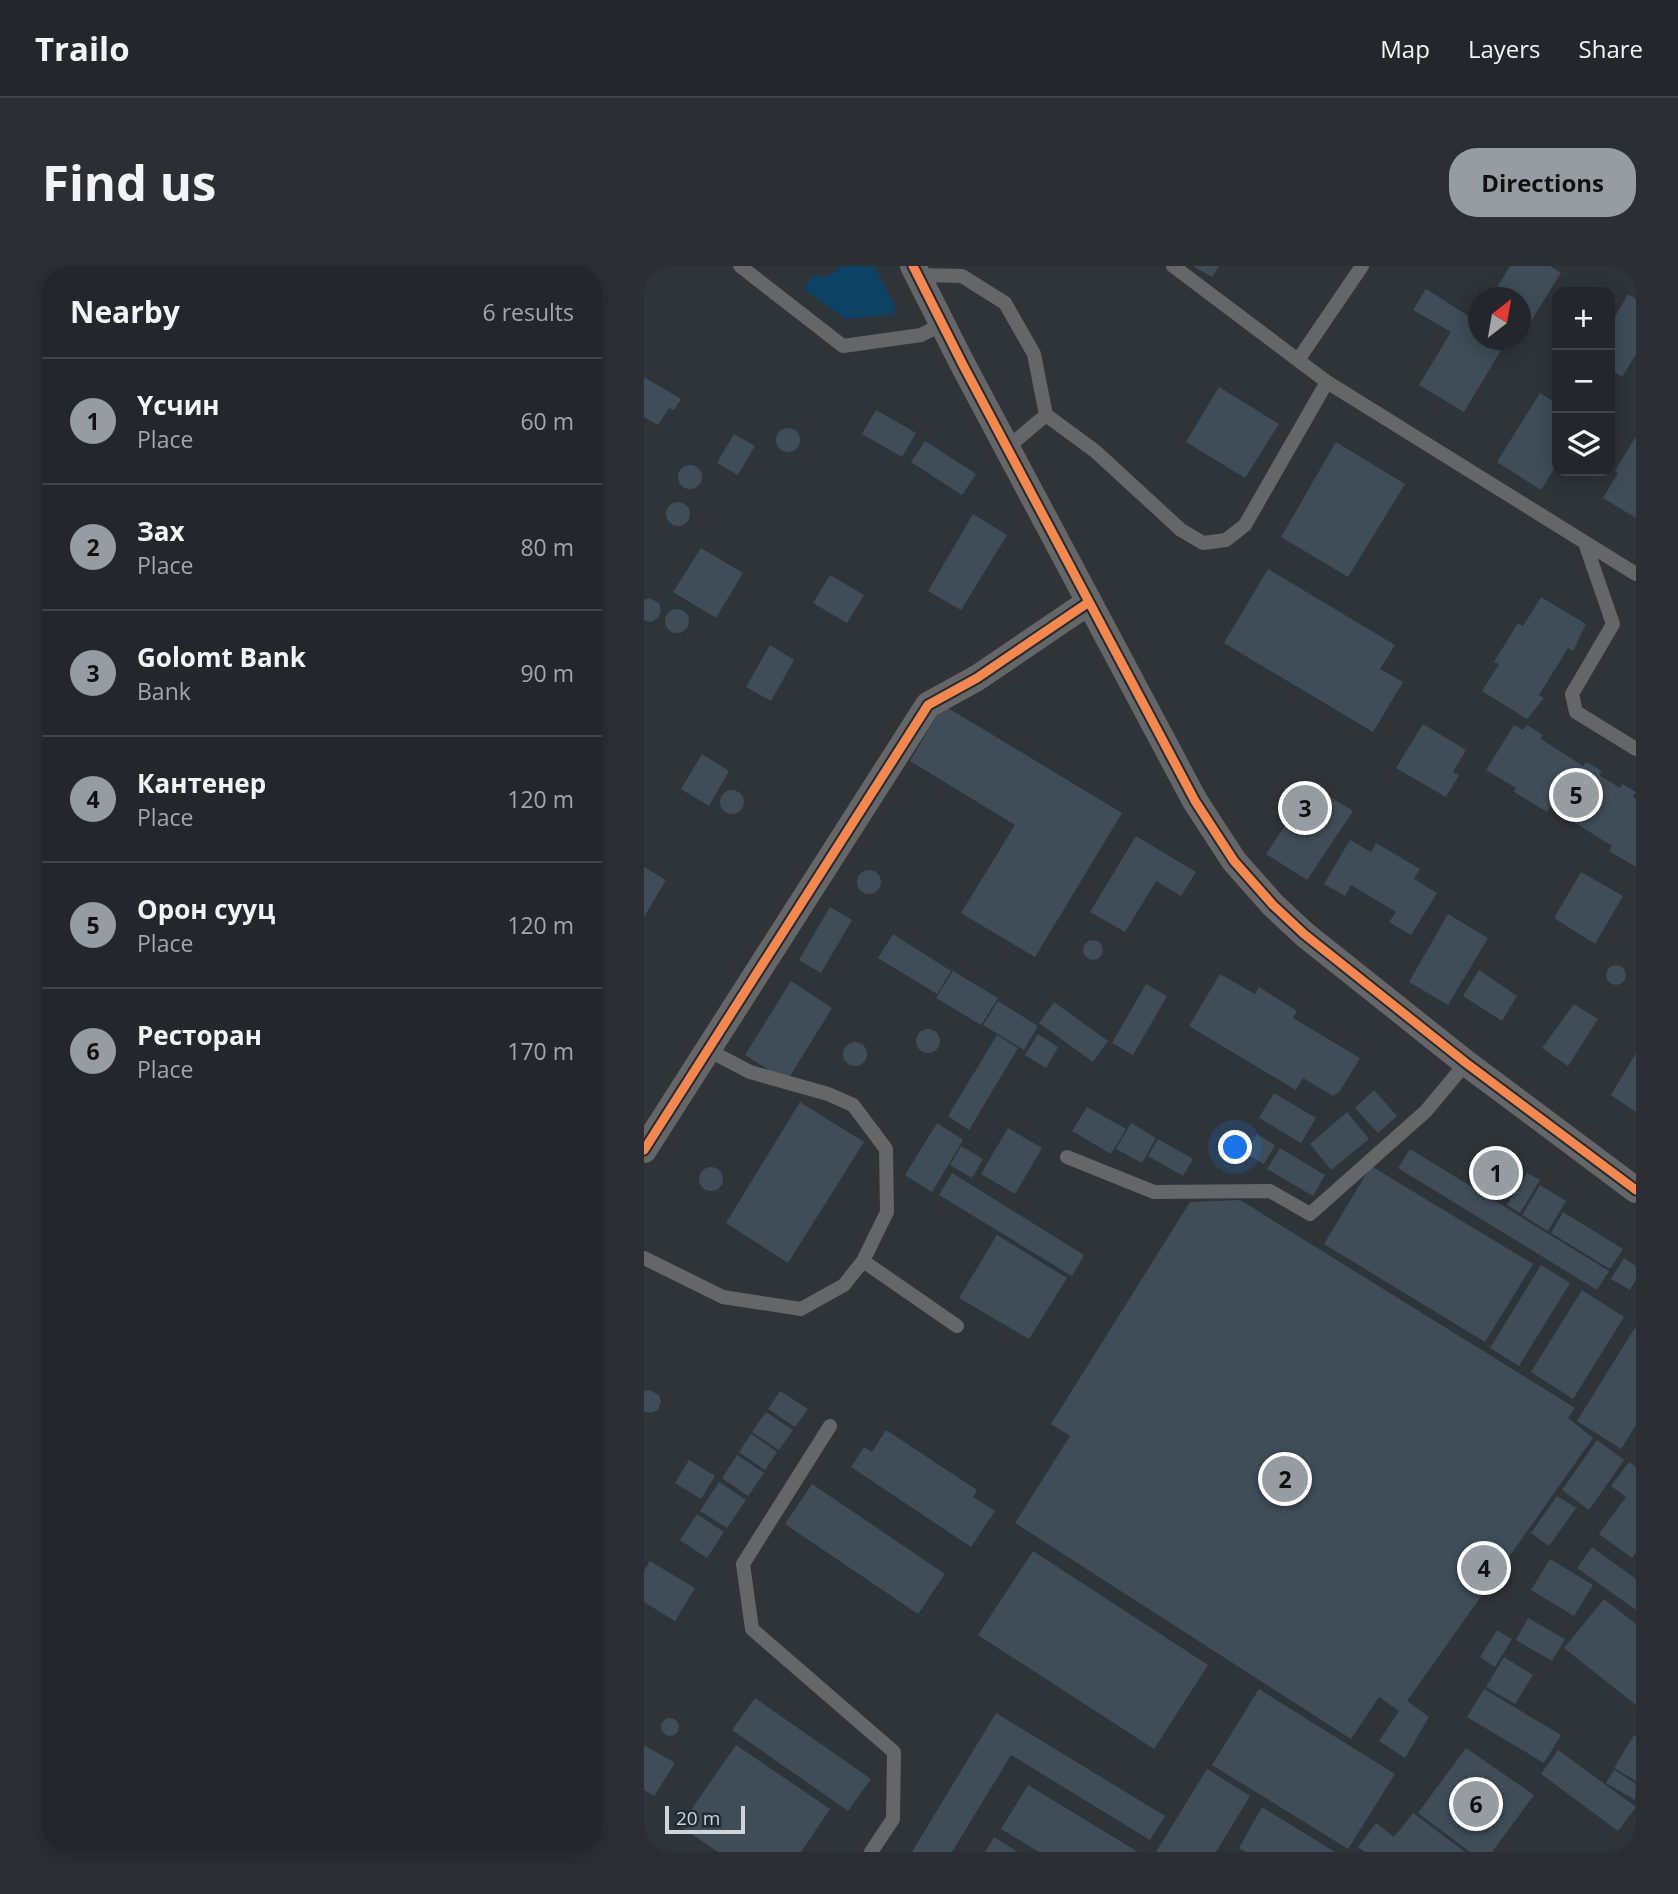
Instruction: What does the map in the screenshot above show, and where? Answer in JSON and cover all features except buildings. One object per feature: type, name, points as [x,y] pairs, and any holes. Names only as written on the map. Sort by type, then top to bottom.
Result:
[{"type":"street","points":[[916,271],[1195,801],[1234,861],[1273,905],[1304,934],[1466,1063],[1636,1190]]},
{"type":"street","points":[[644,1150],[929,705],[977,678],[1089,602]]},
{"type":"lane","points":[[740,266],[843,345],[921,335],[943,324]]},
{"type":"lane","points":[[1172,266],[1326,382],[1636,574]]},
{"type":"lane","points":[[1298,360],[1362,266]]},
{"type":"lane","points":[[916,271],[962,276],[1005,303],[1034,354],[1046,415],[1095,451],[1181,530],[1203,542],[1226,540],[1245,525],[1326,382]]},
{"type":"lane","points":[[1007,448],[1046,415]]},
{"type":"lane","points":[[1585,543],[1613,625],[1572,694],[1576,712],[1636,749]]},
{"type":"lane","points":[[644,1258],[723,1297],[801,1309],[844,1285],[863,1261],[887,1212],[886,1149],[853,1105],[828,1094],[750,1072],[708,1050]]},
{"type":"lane","points":[[1067,1157],[1154,1192],[1270,1191],[1310,1213],[1426,1111],[1466,1063]]},
{"type":"lane","points":[[863,1261],[957,1326]]},
{"type":"lane","points":[[830,1426],[743,1564],[752,1629],[894,1752],[892,1819],[871,1852]]},
{"type":"shaded area","points":[[840,266],[874,266],[894,304],[895,314],[845,319],[804,289],[813,275],[828,275]]},
{"type":"cycle path","points":[[913,266],[1195,801],[1234,861],[1273,905],[1304,934],[1466,1063],[1636,1190]]},
{"type":"cycle path","points":[[644,1150],[928,705],[977,678],[1089,602]]},
{"type":"place","name":"Орон сууц","points":[[1576,795]]},
{"type":"place","name":"Golomt Bank","points":[[1305,808]]},
{"type":"place","name":"Үсчин","points":[[1496,1173]]},
{"type":"place","name":"Зах","points":[[1285,1479]]},
{"type":"place","name":"Кантенер","points":[[1484,1568]]},
{"type":"place","name":"Ресторан","points":[[1476,1804]]}]
